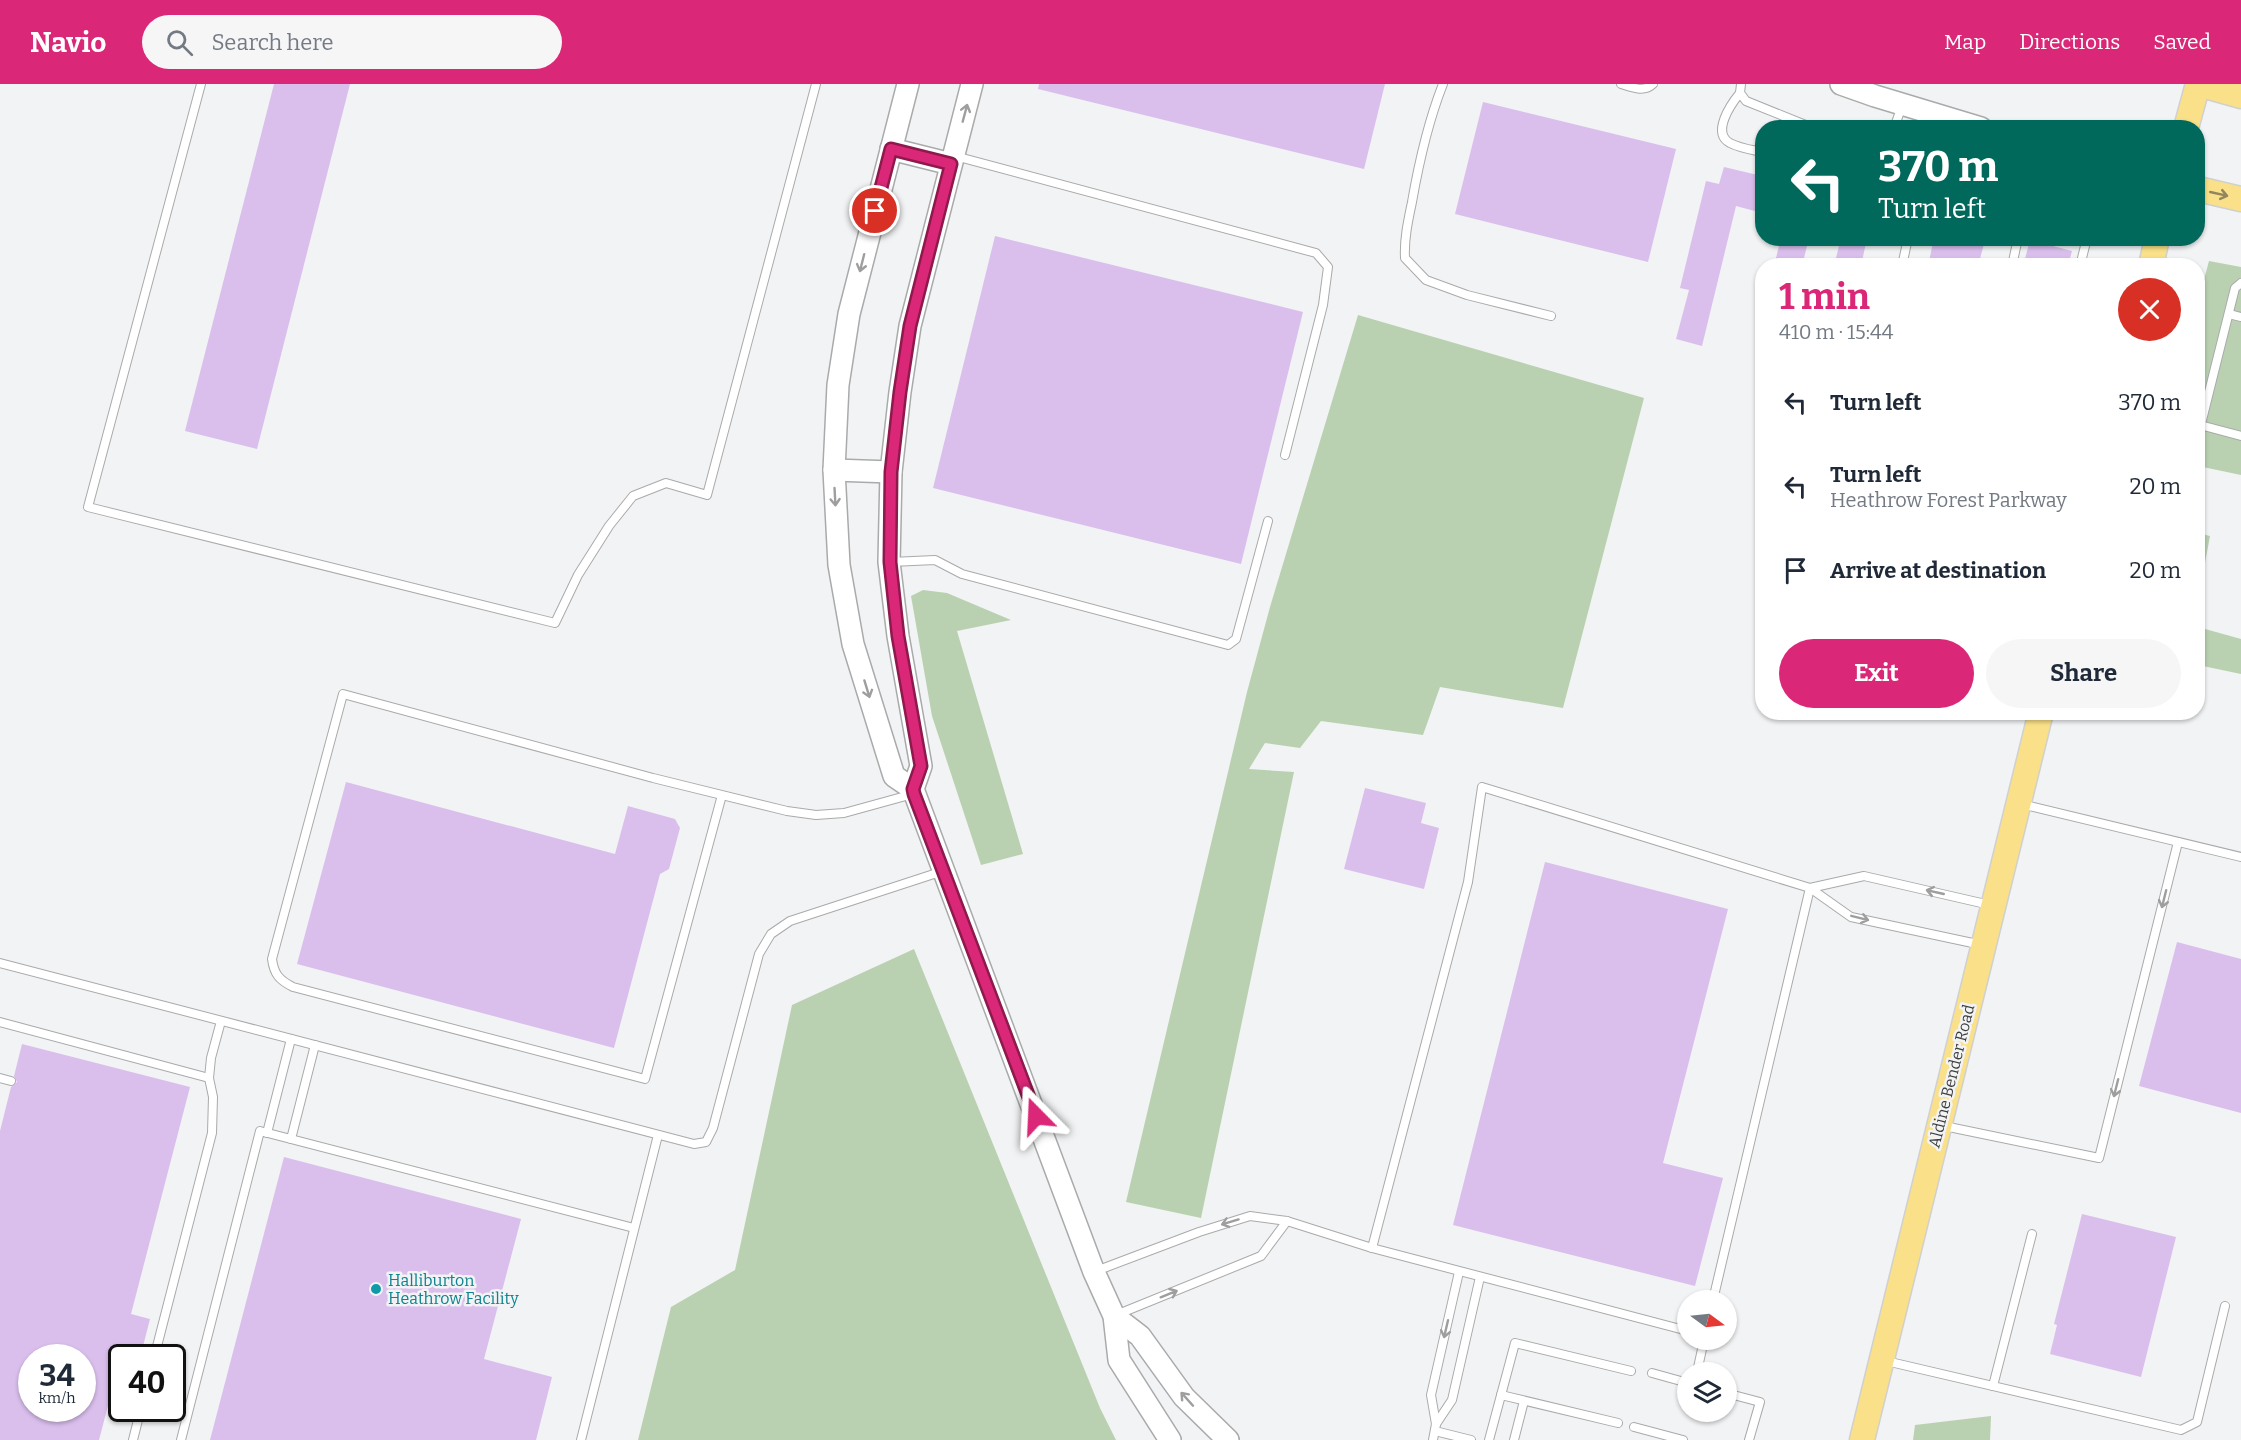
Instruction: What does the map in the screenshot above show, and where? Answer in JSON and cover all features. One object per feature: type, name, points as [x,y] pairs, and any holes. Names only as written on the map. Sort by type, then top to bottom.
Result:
[{"type":"main road","points":[[2188,120],[2198,84],[2241,96]]},
{"type":"main road","points":[[2205,191],[2241,199]]},
{"type":"main road","name":"Aldine Bender Road","points":[[1862,1440],[2039,720]]},
{"type":"street","points":[[908,84],[849,314],[838,385],[834,470],[839,565],[853,644],[894,776],[913,791],[1094,1272],[1114,1316],[1119,1360],[1170,1440]]},
{"type":"street","points":[[913,791],[921,766],[898,636],[890,562],[891,472],[910,326],[972,84]]},
{"type":"street","points":[[1841,84],[1955,120]]},
{"type":"street","points":[[891,149],[952,160]]},
{"type":"street","points":[[834,470],[891,472]]},
{"type":"street","points":[[1114,1316],[1140,1336],[1184,1398],[1228,1440]]},
{"type":"lane","points":[[201,84],[88,507],[555,623],[578,575],[609,526],[633,496],[666,483],[707,495],[816,84]]},
{"type":"lane","points":[[1443,84],[1431,117],[1416,175],[1404,244],[1405,258],[1426,280],[1467,295],[1551,316]]},
{"type":"lane","points":[[1620,84],[1640,89],[1650,88],[1653,84]]},
{"type":"lane","points":[[1742,84],[1740,93],[1726,112],[1722,130],[1725,139],[1731,144],[1755,150]]},
{"type":"lane","points":[[1740,93],[1746,101],[1793,120]]},
{"type":"lane","points":[[1897,120],[1902,104]]},
{"type":"lane","points":[[952,160],[1316,253],[1328,267],[1323,305],[1285,455]]},
{"type":"lane","points":[[2205,406],[2235,288],[2241,283]]},
{"type":"lane","points":[[2229,314],[2241,317]]},
{"type":"lane","points":[[2205,426],[2241,436]]},
{"type":"lane","points":[[890,562],[935,561],[962,574],[1228,645],[1236,639],[1268,521]]},
{"type":"lane","points":[[722,795],[645,1079],[293,987],[281,981],[274,972],[272,959],[343,694],[788,811],[823,815],[858,811],[913,791]]},
{"type":"lane","points":[[1372,1248],[1468,882],[1482,787],[1810,888],[1851,917],[1983,945]]},
{"type":"lane","points":[[2018,804],[2241,857]]},
{"type":"lane","points":[[1939,1125],[2099,1158],[2178,842]]},
{"type":"lane","points":[[0,963],[694,1144],[706,1142],[713,1128],[759,954],[771,934],[790,921],[944,870]]},
{"type":"lane","points":[[1810,888],[1864,876],[1992,906]]},
{"type":"lane","points":[[1715,1290],[1810,888]]},
{"type":"lane","points":[[158,1344],[212,1133],[213,1097],[209,1078],[211,1058],[220,1021]]},
{"type":"lane","points":[[0,1022],[209,1078]]},
{"type":"lane","points":[[267,1133],[291,1039]]},
{"type":"lane","points":[[291,1139],[315,1046]]},
{"type":"lane","points":[[0,1078],[11,1081]]},
{"type":"lane","points":[[181,1440],[260,1131],[634,1228]]},
{"type":"lane","points":[[581,1440],[658,1135]]},
{"type":"lane","points":[[1094,1272],[1199,1232],[1250,1216],[1287,1221],[1459,1272],[1677,1328]]},
{"type":"lane","points":[[1114,1316],[1261,1256],[1287,1221]]},
{"type":"lane","points":[[1993,1386],[2032,1234]]},
{"type":"lane","points":[[1435,1432],[1431,1395],[1459,1272]]},
{"type":"lane","points":[[1435,1432],[1452,1400],[1480,1277]]},
{"type":"lane","points":[[1881,1360],[2181,1430],[2197,1422],[2225,1306]]},
{"type":"lane","points":[[1489,1440],[1515,1343],[1631,1371]]},
{"type":"lane","points":[[1652,1373],[1677,1380]]},
{"type":"lane","points":[[1501,1395],[1618,1423]]},
{"type":"lane","points":[[1737,1396],[1760,1402],[1749,1440]]},
{"type":"lane","points":[[1514,1440],[1524,1401]]},
{"type":"lane","points":[[133,1440],[138,1422]]},
{"type":"lane","points":[[1634,1426],[1683,1440]]},
{"type":"lane","points":[[1435,1432],[1471,1440]]},
{"type":"green space","points":[[2209,261],[2241,267],[2241,475],[2205,467],[2205,276]]},
{"type":"green space","points":[[1358,315],[1644,398],[1563,708],[1440,687],[1423,735],[1321,721],[1300,748],[1265,743],[1249,769],[1294,772],[1201,1218],[1126,1202],[1247,692],[1270,607]]},
{"type":"green space","points":[[2205,535],[2210,536],[2205,563]]},
{"type":"green space","points":[[923,590],[947,593],[1011,620],[957,631],[1023,854],[981,865],[932,716],[911,596]]},
{"type":"green space","points":[[2205,629],[2241,639],[2241,674],[2205,666]]},
{"type":"green space","points":[[914,949],[1100,1408],[1116,1440],[638,1440],[671,1307],[735,1270],[792,1005]]},
{"type":"green space","points":[[1991,1416],[1990,1440],[1913,1440],[1915,1425]]},
{"type":"building","points":[[274,84],[350,84],[257,449],[185,431]]},
{"type":"building","points":[[1039,84],[1385,84],[1364,169],[1038,89]]},
{"type":"building","points":[[1483,102],[1676,149],[1648,262],[1455,214]]},
{"type":"building","points":[[1724,167],[1755,174],[1755,211],[1736,206],[1702,346],[1676,339],[1689,290],[1680,288],[1706,181],[1719,184]]},
{"type":"building","points":[[995,236],[1303,312],[1241,564],[933,488]]},
{"type":"building","points":[[1779,246],[1807,246],[1804,258],[1776,258]]},
{"type":"building","points":[[1839,246],[1865,246],[1863,258],[1836,258]]},
{"type":"building","points":[[1932,246],[1983,246],[1980,258],[1930,258]]},
{"type":"building","points":[[2028,246],[2053,246],[2072,251],[2070,258],[2025,258]]},
{"type":"building","points":[[346,782],[615,854],[628,806],[675,819],[680,828],[669,869],[660,874],[614,1048],[297,964]]},
{"type":"building","points":[[1365,788],[1426,803],[1421,823],[1439,828],[1424,889],[1344,869]]},
{"type":"building","points":[[1545,862],[1728,909],[1663,1163],[1723,1178],[1695,1286],[1453,1225]]},
{"type":"building","points":[[2177,942],[2241,959],[2241,1113],[2139,1086]]},
{"type":"building","points":[[22,1044],[190,1087],[131,1314],[150,1319],[144,1344],[108,1344],[108,1406],[99,1440],[0,1440],[0,1131],[11,1087],[17,1082],[14,1076]]},
{"type":"building","name":"Halliburton Heathrow Facility","points":[[284,1157],[521,1219],[484,1359],[552,1377],[536,1440],[210,1440]]},
{"type":"building","points":[[2082,1214],[2176,1237],[2141,1377],[2050,1354],[2057,1325],[2054,1324]]},
{"type":"place","name":"Halliburton Heathrow Facility","points":[[376,1289]]},
{"type":"route","points":[[875,211],[891,149],[951,164],[910,326],[891,472],[890,562],[898,636],[921,766],[913,789],[914,794],[1036,1116]]}]
